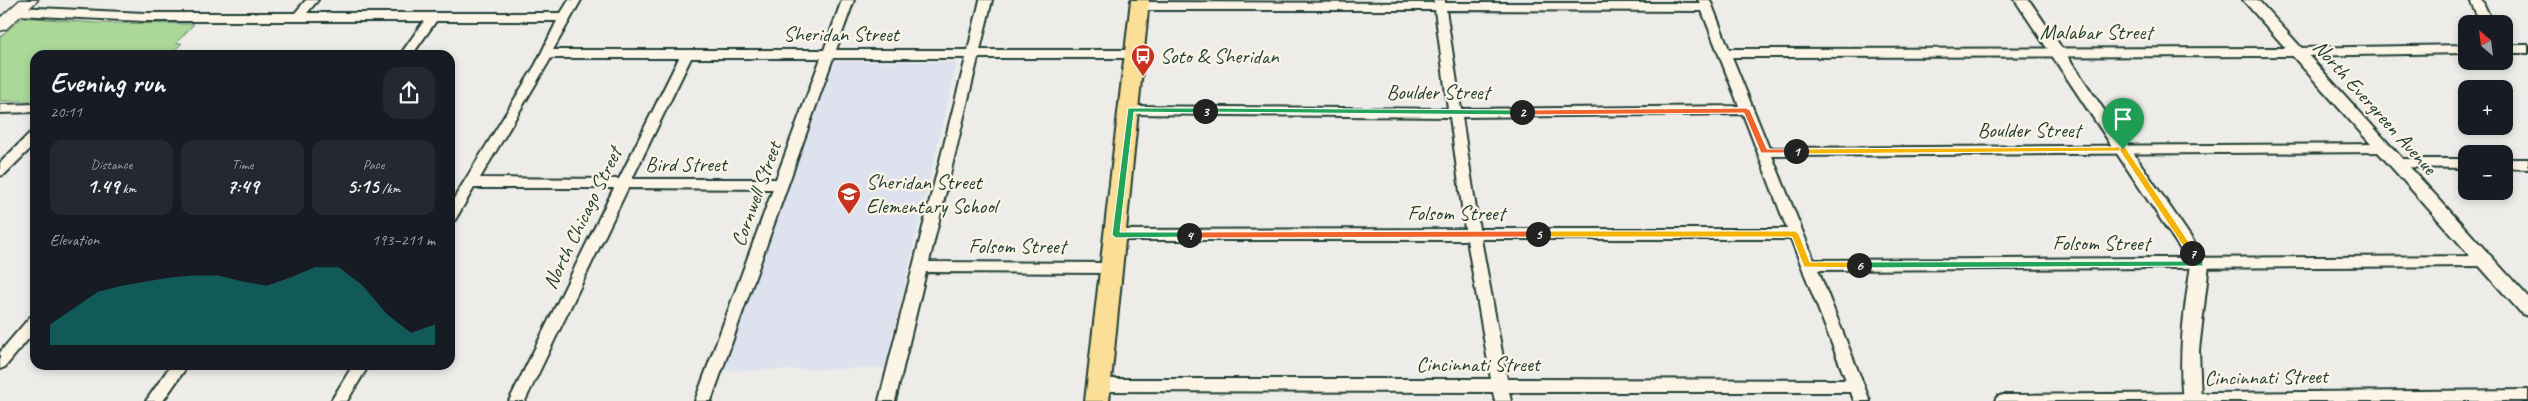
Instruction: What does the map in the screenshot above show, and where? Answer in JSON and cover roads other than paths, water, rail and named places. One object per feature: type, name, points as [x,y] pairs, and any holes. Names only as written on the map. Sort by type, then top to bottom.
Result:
[{"type":"main road","points":[[0,26],[30,0]]},
{"type":"main road","points":[[1098,393],[1113,268],[1140,3]]},
{"type":"street","points":[[296,18],[312,0]]},
{"type":"street","points":[[455,208],[547,54],[576,0]]},
{"type":"street","name":"Cornwell Street","points":[[703,401],[848,0]]},
{"type":"street","points":[[888,401],[986,0]]},
{"type":"street","points":[[2022,0],[2200,264],[2194,305],[2190,373],[2192,400]]},
{"type":"street","name":"North Evergreen Avenue","points":[[2250,0],[2400,164],[2526,306]]},
{"type":"street","points":[[2476,0],[2483,15]]},
{"type":"street","points":[[1140,3],[1705,3],[1862,401]]},
{"type":"street","points":[[1439,3],[1473,234],[1501,393]]},
{"type":"street","points":[[17,11],[144,17],[565,18]]},
{"type":"street","points":[[410,50],[432,18]]},
{"type":"street","name":"Malabar Street","points":[[1725,53],[2296,52],[2458,49]]},
{"type":"street","points":[[2513,49],[2528,50]]},
{"type":"street","name":"Sheridan Street","points":[[547,54],[1135,54]]},
{"type":"street","name":"North Chicago Street","points":[[517,401],[686,54]]},
{"type":"street","points":[[0,109],[30,108]]},
{"type":"street","name":"Boulder Street","points":[[1130,110],[1455,113],[1746,110]]},
{"type":"street","points":[[0,171],[30,141]]},
{"type":"street","name":"Boulder Street","points":[[1764,152],[2385,148]]},
{"type":"street","points":[[2400,164],[2458,164]]},
{"type":"street","points":[[2513,164],[2528,164]]},
{"type":"street","name":"Bird Street","points":[[470,183],[781,184]]},
{"type":"street","name":"Folsom Street","points":[[1116,235],[1795,234]]},
{"type":"street","name":"Folsom Street","points":[[1807,265],[2485,261]]},
{"type":"street","name":"Folsom Street","points":[[922,267],[1113,268]]},
{"type":"street","points":[[0,363],[30,327]]},
{"type":"street","points":[[154,401],[176,370]]},
{"type":"street","points":[[339,401],[358,370]]},
{"type":"street","name":"Cincinnati Street","points":[[1098,393],[1501,393],[1856,386]]},
{"type":"street","name":"Cincinnati Street","points":[[2004,401],[2528,396]]},
{"type":"place","name":"Soto & Sheridan","points":[[1143,77]]},
{"type":"place","name":"Sheridan Street Elementary School","points":[[849,215]]}]
